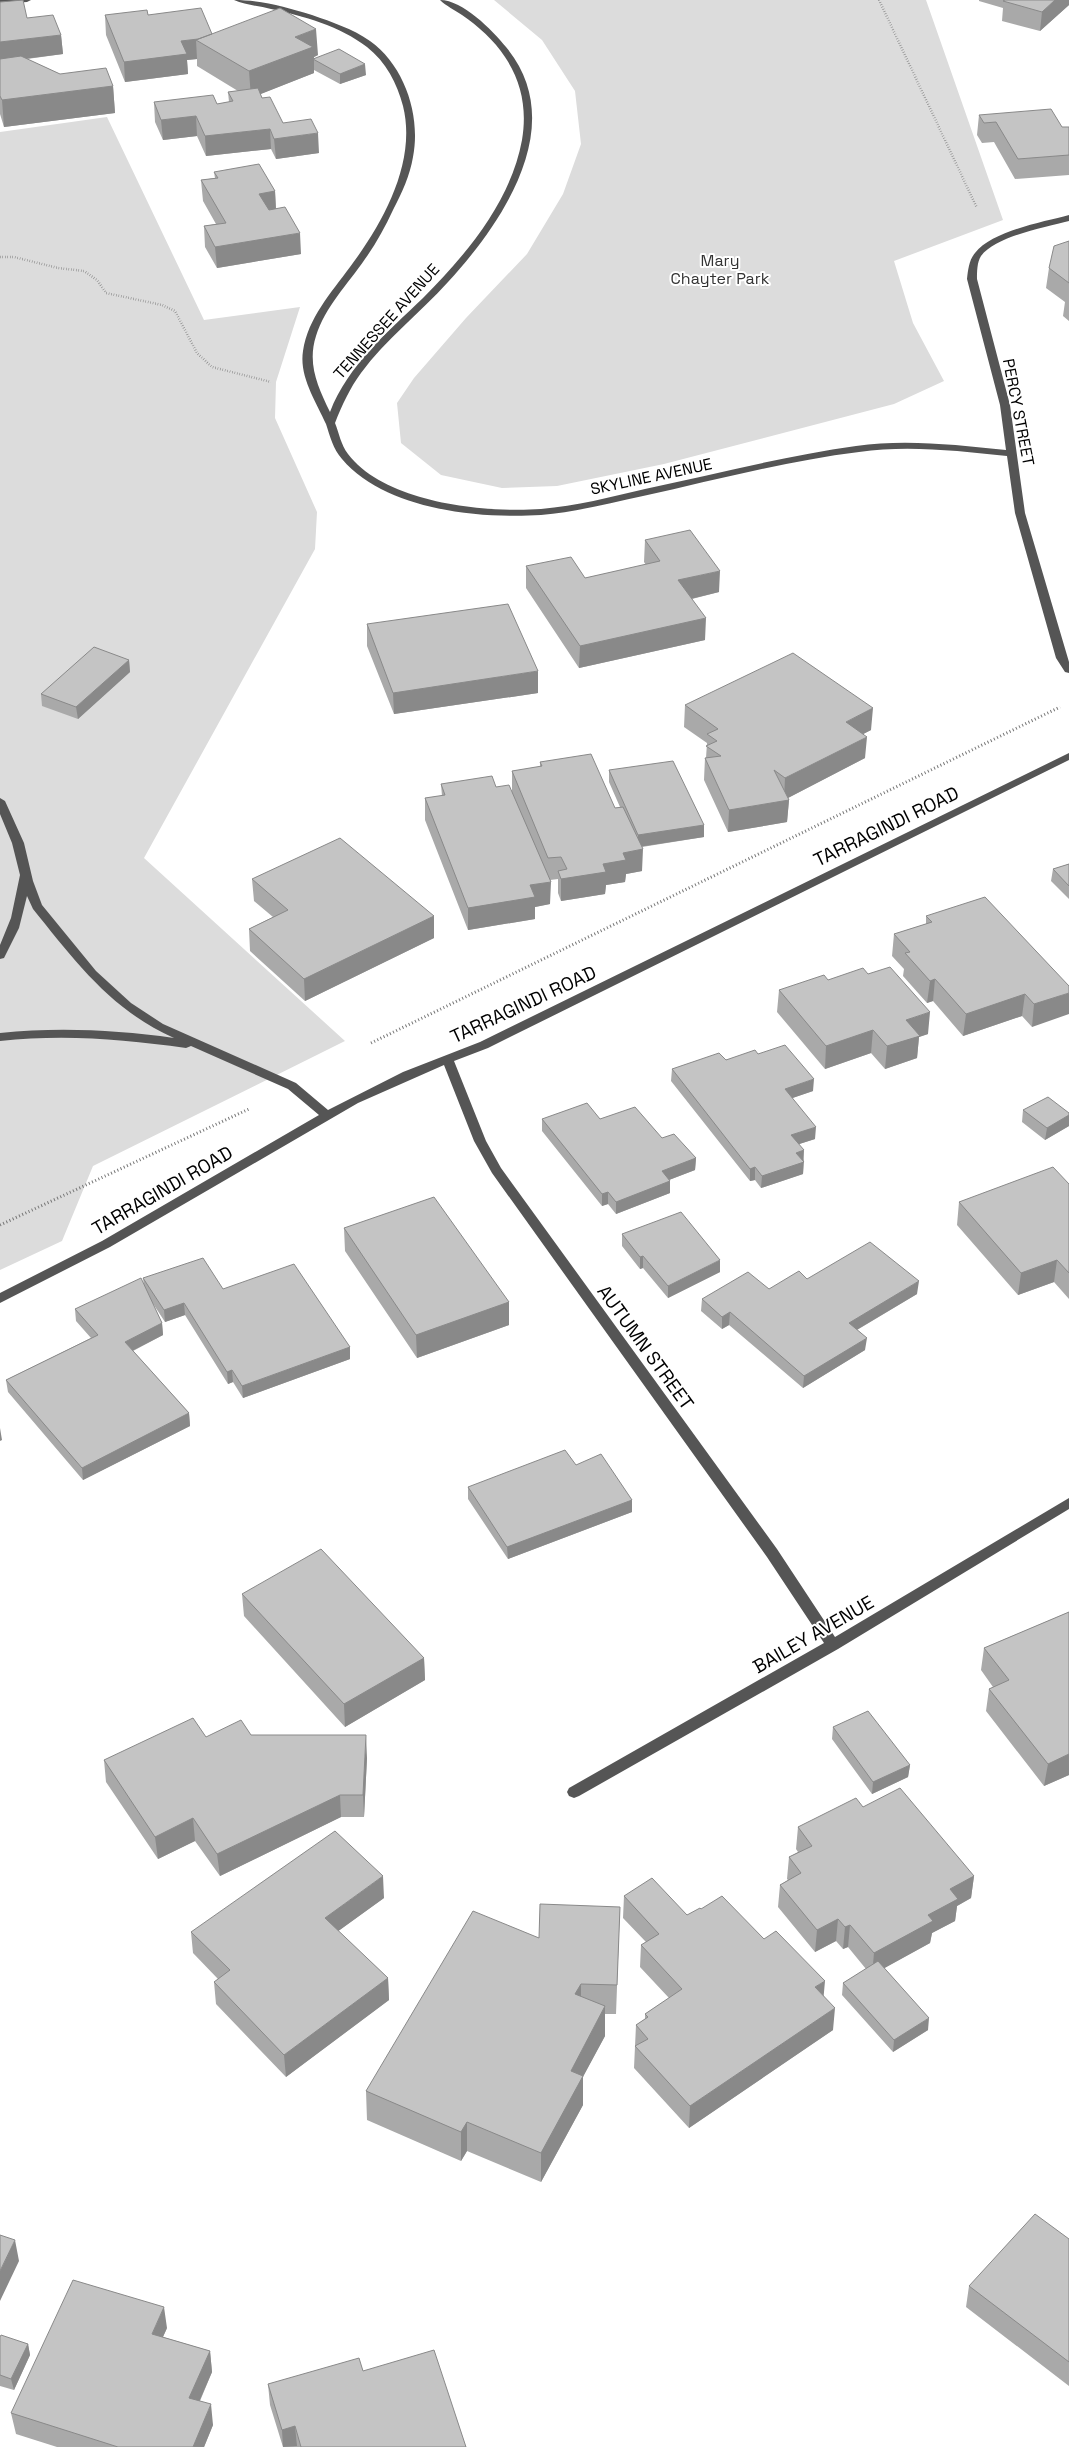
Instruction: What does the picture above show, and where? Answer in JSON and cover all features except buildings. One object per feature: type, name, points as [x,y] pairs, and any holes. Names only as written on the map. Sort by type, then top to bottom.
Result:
[{"type":"street","points":[[0,2],[27,0]]},
{"type":"street","name":"TENNESSEE AVENUE","points":[[238,0],[293,12],[338,26],[362,38],[375,47],[396,73],[409,111],[411,134],[405,173],[369,247],[317,320],[308,348],[308,368],[311,381],[330,423]]},
{"type":"street","name":"TENNESSEE AVENUE","points":[[330,423],[337,401],[349,380],[435,290],[484,230],[512,187],[522,160],[529,132],[529,111],[520,75],[512,60],[478,23],[444,0]]},
{"type":"street","name":"PERCY STREET","points":[[1069,218],[1012,236],[988,246],[976,258],[973,268],[973,289],[1005,406],[1020,513],[1061,658],[1069,670]]},
{"type":"street","name":"SKYLINE AVENUE","points":[[330,423],[344,456],[363,472],[395,491],[446,507],[513,513],[540,512],[574,507],[860,448],[916,446],[1012,452]]},
{"type":"street","name":"TARRAGINDI ROAD","points":[[0,1298],[106,1244],[328,1115],[389,1083],[448,1060],[524,1026],[1069,756]]},
{"type":"street","points":[[0,800],[15,836],[29,886],[37,906],[92,974],[140,1014],[160,1027],[198,1046],[292,1086],[328,1115]]},
{"type":"street","points":[[0,955],[18,912],[23,892],[24,868]]},
{"type":"street","points":[[0,1037],[50,1032],[109,1033],[198,1046]]},
{"type":"street","name":"AUTUMN STREET","points":[[448,1060],[480,1141],[496,1170],[772,1553],[833,1645]]},
{"type":"street","name":"BAILEY AVENUE","points":[[574,1792],[833,1645],[1069,1503]]},
{"type":"path","points":[[879,0],[977,209]]},
{"type":"path","points":[[0,257],[14,257],[58,268],[84,271],[97,280],[106,293],[162,304],[175,311],[197,353],[212,367],[253,379],[276,382]]},
{"type":"path","points":[[371,1043],[1050,712]]},
{"type":"path","points":[[0,1225],[256,1106],[292,1086]]},
{"type":"green space","name":"Mary Chayter Park","points":[[494,0],[926,0],[1003,220],[894,261],[913,323],[944,381],[894,404],[664,464],[557,486],[502,488],[441,475],[401,443],[397,403],[414,378],[466,318],[527,254],[563,194],[581,144],[575,91],[542,40]]},
{"type":"green space","points":[[107,117],[204,320],[300,307],[276,382],[275,418],[317,512],[315,549],[144,858],[345,1041],[93,1166],[62,1241],[0,1270],[0,132]]}]
